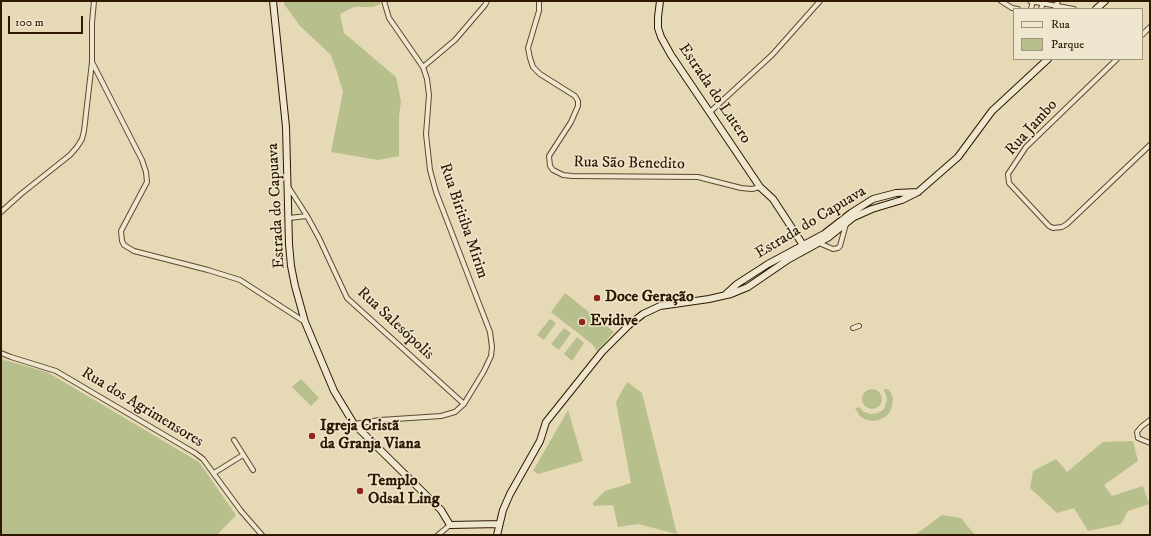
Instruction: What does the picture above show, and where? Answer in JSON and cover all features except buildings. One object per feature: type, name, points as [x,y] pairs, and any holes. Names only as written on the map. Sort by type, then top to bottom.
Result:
[{"type":"main road","name":"Estrada do Capuava","points":[[273,1],[286,128],[291,266],[305,322],[334,391],[354,424],[441,510],[450,525]]},
{"type":"main road","name":"Estrada do Lutero","points":[[660,1],[658,28],[661,37],[671,55],[760,187],[773,199],[801,246]]},
{"type":"main road","points":[[1097,8],[1105,1]]},
{"type":"main road","name":"Estrada do Capuava","points":[[497,535],[503,510],[510,494],[540,441],[546,422],[574,386],[619,334],[643,314],[660,306],[709,299],[737,292],[752,285],[789,259],[819,243],[863,212],[902,200],[918,192],[958,157],[992,111],[1047,60]]},
{"type":"main road","name":"Estrada do Capuava","points":[[725,295],[731,288],[768,264],[824,234],[861,206],[878,197],[896,193],[918,192]]},
{"type":"main road","points":[[878,197],[883,200],[881,206]]},
{"type":"main road","points":[[747,278],[748,282],[752,285]]},
{"type":"main road","points":[[450,525],[499,524]]},
{"type":"street","points":[[1,212],[70,155],[77,147],[84,131],[92,62],[92,23],[94,1]]},
{"type":"street","name":"Rua Biritiba Mirim","points":[[384,1],[389,18],[423,67],[427,79],[429,95],[426,134],[430,170],[436,192],[490,332],[491,356],[484,371],[464,404]]},
{"type":"street","points":[[423,67],[455,40],[486,5],[487,1]]},
{"type":"street","name":"Rua São Benedito","points":[[539,1],[539,11],[528,48],[533,67],[540,74],[575,96],[578,101],[578,106],[571,122],[549,156],[550,166],[557,172],[563,175],[698,177],[741,188],[752,189],[760,187]]},
{"type":"street","points":[[710,112],[772,55],[820,1]]},
{"type":"street","points":[[1001,1],[1013,8]]},
{"type":"street","points":[[1030,1],[1070,8]]},
{"type":"street","points":[[1041,8],[1043,3]]},
{"type":"street","name":"Rua Jambo","points":[[1116,60],[1026,147],[1008,174],[1009,183],[1048,226],[1053,228],[1062,227],[1067,224],[1150,145]]},
{"type":"street","points":[[92,62],[142,160],[146,173],[147,182],[121,232],[124,245],[130,249],[142,253],[194,266],[240,280],[305,322]]},
{"type":"street","name":"Rua Salesópolis","points":[[289,188],[319,238],[347,298],[464,404]]},
{"type":"street","points":[[289,218],[307,216]]},
{"type":"street","points":[[819,243],[833,249],[840,246],[846,224]]},
{"type":"street","points":[[853,328],[859,326]]},
{"type":"street","name":"Rua dos Agrimensores","points":[[1,353],[56,372],[74,381],[195,453],[203,459],[241,511],[262,535]]},
{"type":"street","points":[[354,424],[380,420],[449,415],[456,412],[464,404]]},
{"type":"street","points":[[1150,420],[1137,432],[1138,438],[1150,443]]},
{"type":"street","points":[[234,440],[253,470]]},
{"type":"street","points":[[214,473],[243,455]]},
{"type":"street","points":[[438,535],[450,525]]},
{"type":"green space","points":[[284,1],[380,1],[380,4],[373,7],[354,7],[340,14],[344,33],[396,77],[401,101],[399,116],[399,156],[378,160],[331,152],[343,92],[338,75],[331,55],[300,26],[284,4]]},
{"type":"green space","name":"Evidive","points":[[565,293],[614,332],[597,351],[592,344],[551,312]]},
{"type":"green space","points":[[550,319],[556,323],[544,340],[537,335]]},
{"type":"green space","points":[[564,328],[571,333],[559,350],[551,344]]},
{"type":"green space","points":[[577,337],[584,343],[572,361],[564,354]]},
{"type":"green space","points":[[1,359],[47,372],[199,462],[236,515],[217,535],[1,535]]},
{"type":"green space","points":[[301,379],[319,398],[311,406],[292,387]]},
{"type":"green space","points":[[627,382],[642,393],[677,534],[638,524],[618,527],[613,505],[593,506],[593,503],[605,491],[631,483],[616,402]]},
{"type":"green space","points":[[868,389],[876,389],[882,395],[882,403],[876,409],[868,409],[862,403],[862,395]]},
{"type":"green space","points":[[884,389],[889,390],[893,399],[890,412],[885,417],[873,421],[866,420],[860,416],[855,408],[859,407],[864,412],[871,414],[878,413],[884,409],[887,399]]},
{"type":"green space","points":[[568,410],[583,461],[538,474],[533,471]]},
{"type":"green space","points":[[1133,441],[1138,461],[1104,485],[1112,496],[1143,486],[1149,504],[1128,511],[1121,524],[1088,531],[1074,508],[1057,513],[1030,488],[1033,471],[1056,459],[1067,472],[1103,442]]},
{"type":"green space","points":[[942,515],[961,518],[975,535],[915,535]]},
{"type":"place","name":"Doce Geração","points":[[597,298]]},
{"type":"place","name":"Evidive","points":[[582,322]]},
{"type":"place","name":"Igreja Cristã da Granja Viana","points":[[312,436]]},
{"type":"place","name":"Templo Odsal Ling","points":[[360,491]]}]
